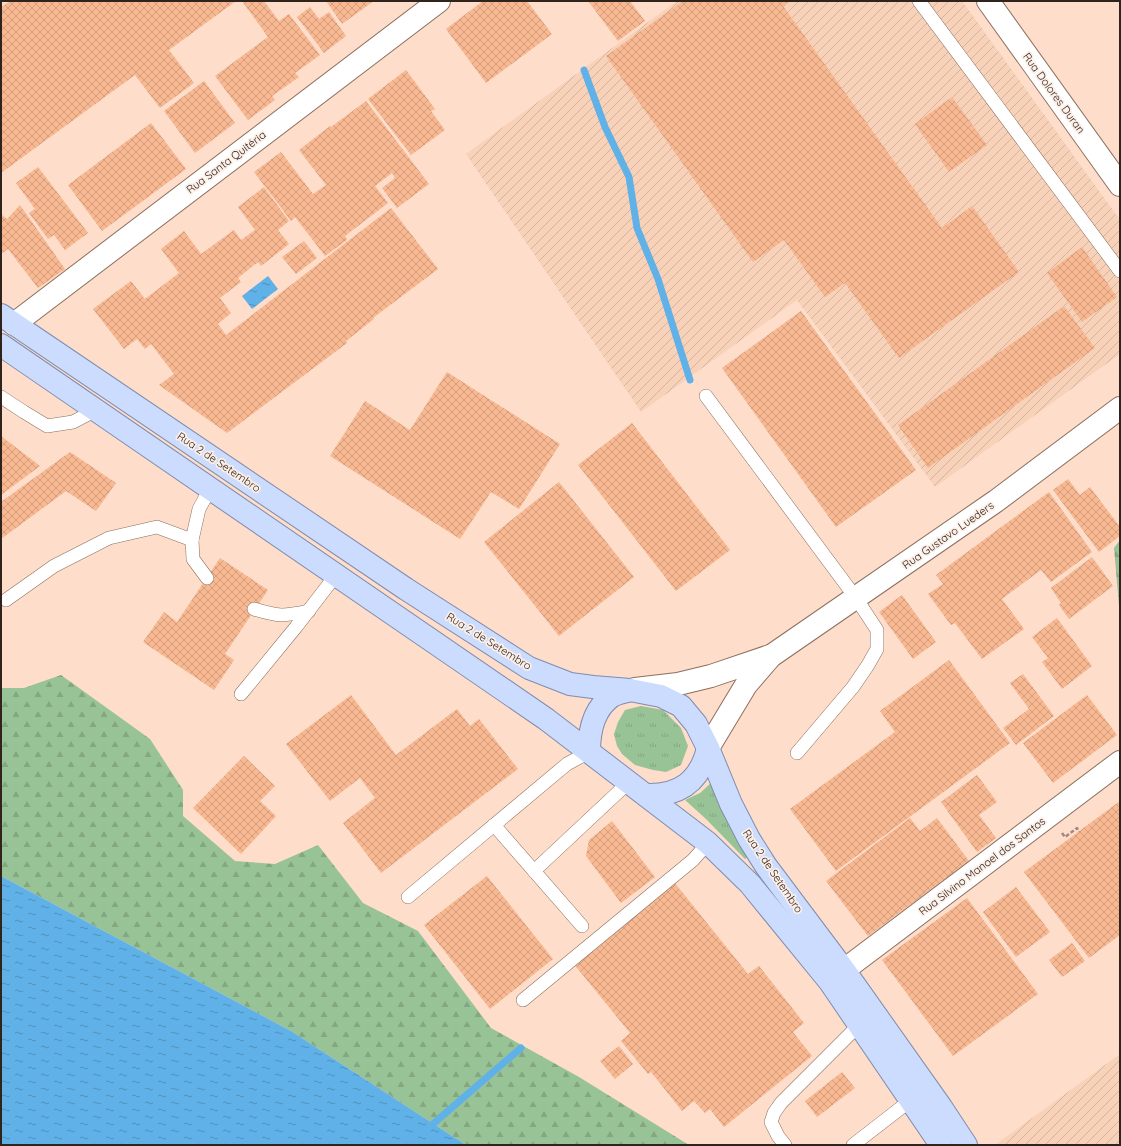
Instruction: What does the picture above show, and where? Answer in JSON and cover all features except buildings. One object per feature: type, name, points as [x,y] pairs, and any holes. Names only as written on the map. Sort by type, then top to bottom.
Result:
[{"type":"main road","name":"Rua 2 de Setembro","points":[[7,319],[406,589],[529,668],[570,684],[593,688],[630,690],[661,696],[681,706],[696,724],[708,748],[731,804],[749,839],[788,896],[844,970],[941,1107],[966,1145]]},
{"type":"main road","name":"Rua 2 de Setembro","points":[[1,345],[546,719],[708,843],[750,884],[830,982],[941,1145]]},
{"type":"main road","points":[[590,752],[589,736],[592,722],[600,707],[612,696],[630,690]]},
{"type":"main road","points":[[646,795],[671,793],[682,788],[692,780],[702,766],[708,748]]},
{"type":"street","name":"Rua Santa Quitéria","points":[[7,319],[439,1]]},
{"type":"street","name":"Rua Dolores Duran","points":[[988,1],[1120,185]]},
{"type":"street","name":"Rua Gustavo Lueders","points":[[708,748],[746,685],[772,656],[996,501],[1120,408]]},
{"type":"street","name":"Rua Gustavo Lueders","points":[[630,690],[678,684],[711,676],[772,656]]},
{"type":"street","name":"Rua Silvino Manoel dos Santos","points":[[844,970],[1120,762]]},
{"type":"lane","points":[[919,1],[1120,271]]},
{"type":"lane","points":[[706,396],[856,598],[877,630],[877,650],[868,665],[853,687],[797,753]]},
{"type":"lane","points":[[1,397],[47,426],[73,422],[96,410]]},
{"type":"lane","points":[[207,578],[193,559],[192,540],[199,509],[210,489]]},
{"type":"lane","points":[[6,600],[54,566],[109,538],[157,527],[192,540]]},
{"type":"lane","points":[[241,694],[336,575]]},
{"type":"lane","points":[[254,609],[272,615],[285,616],[309,610]]},
{"type":"lane","points":[[408,897],[567,764],[590,752]]},
{"type":"lane","points":[[534,871],[629,782]]},
{"type":"lane","points":[[494,825],[582,926]]},
{"type":"lane","points":[[523,1000],[693,860],[708,843]]},
{"type":"lane","points":[[785,1145],[770,1122],[774,1113],[781,1103],[859,1025]]},
{"type":"lane","points":[[853,1145],[911,1100]]},
{"type":"path","points":[[1065,837],[1077,828],[1079,832]]},
{"type":"shaded area","points":[[677,1],[962,1],[1120,220],[1120,354],[935,487],[797,300],[641,412],[466,154]]},
{"type":"shaded area","points":[[1120,1054],[1120,1145],[995,1145]]},
{"type":"green space","points":[[1120,540],[1120,617],[1114,548]]},
{"type":"green space","points":[[61,675],[150,739],[183,790],[183,816],[235,861],[275,864],[318,845],[363,903],[418,931],[491,1028],[579,1077],[689,1145],[466,1145],[291,1031],[1,876],[1,688],[24,688]]},
{"type":"green space","points":[[641,706],[663,710],[681,728],[688,746],[681,765],[666,772],[653,770],[635,765],[622,754],[617,746],[614,734],[618,722],[625,710]]},
{"type":"green space","points":[[711,783],[749,856],[745,859],[685,800],[700,793]]},
{"type":"water","points":[[268,276],[278,289],[252,309],[242,296]]},
{"type":"water","points":[[1,876],[291,1031],[466,1145],[1,1145]]},
{"type":"waterway","points":[[584,70],[605,127],[629,177],[637,228],[658,279],[690,380]]},
{"type":"waterway","points":[[426,1130],[521,1048]]}]
